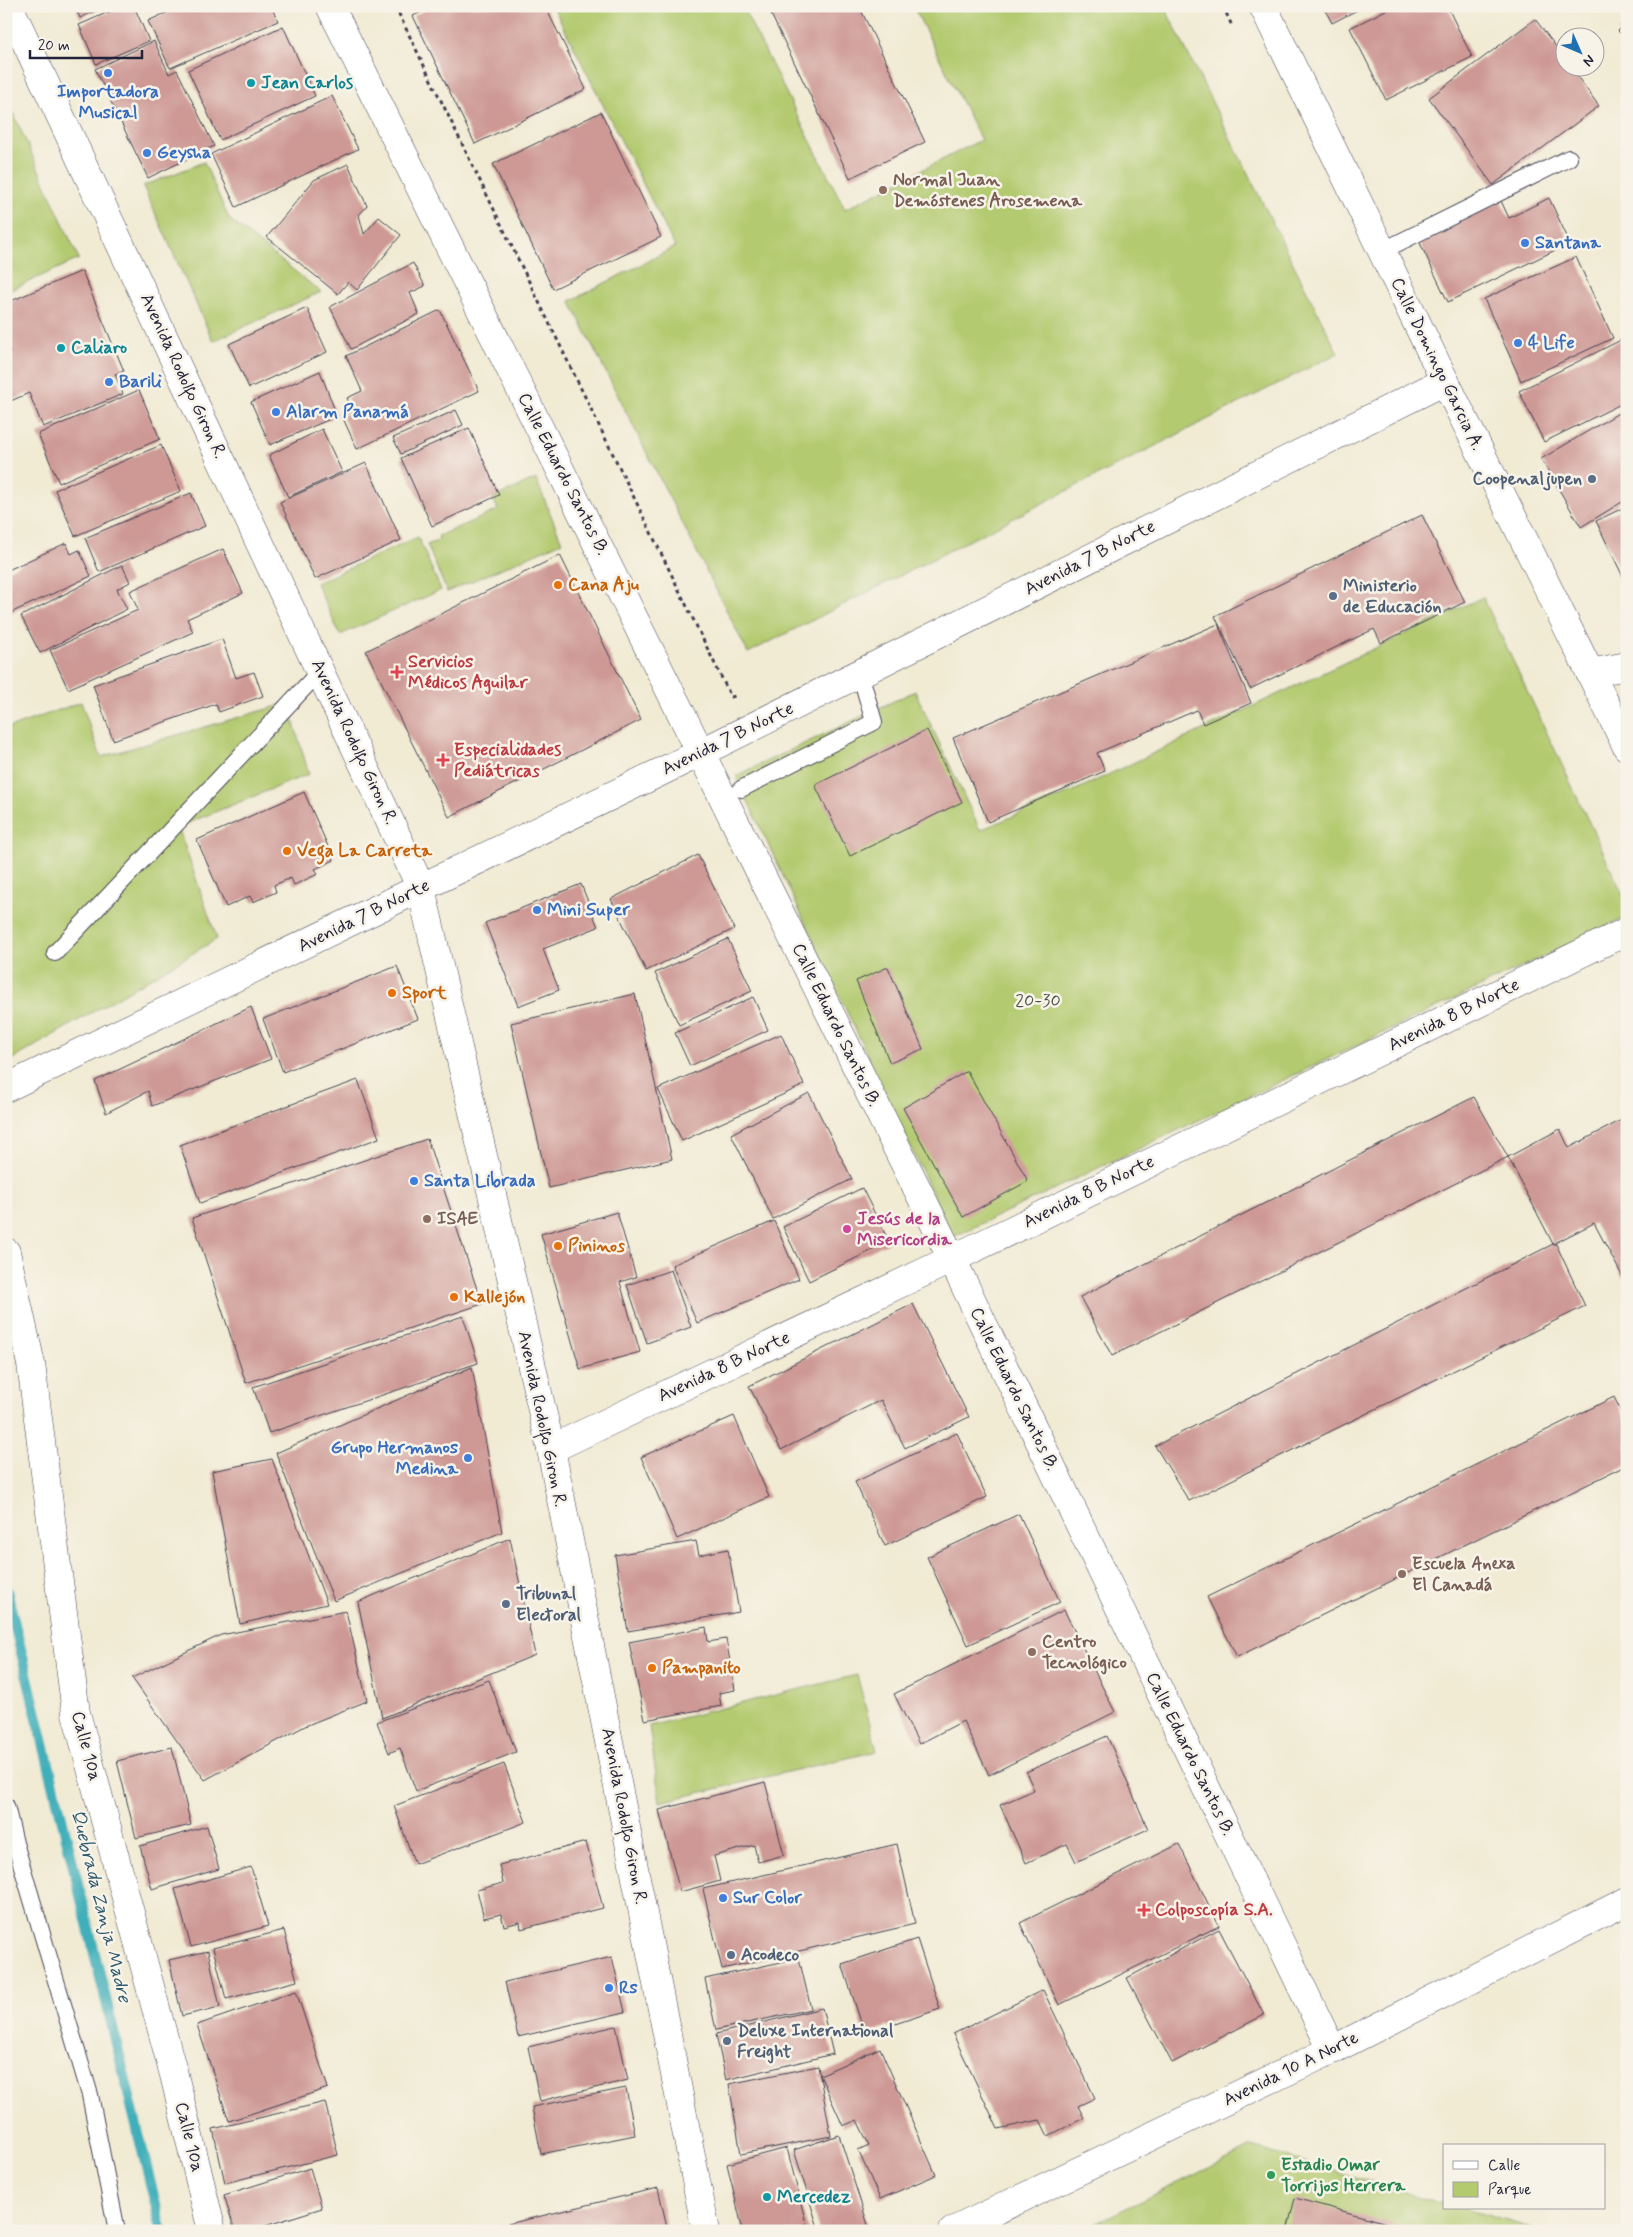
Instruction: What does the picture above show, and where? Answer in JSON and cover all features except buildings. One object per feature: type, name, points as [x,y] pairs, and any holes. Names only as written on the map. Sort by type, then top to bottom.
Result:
[{"type":"street","name":"Avenida Rodolfo Giron R.","points":[[9,6],[14,34],[321,670],[421,888],[550,1449],[706,2231]]},
{"type":"street","name":"Calle Eduardo Santos B.","points":[[330,6],[702,752],[952,1259],[1332,2050]]},
{"type":"street","name":"Calle Domingo Garcia A.","points":[[1263,6],[1445,381],[1627,746]]},
{"type":"street","name":"Avenida 7 B Norte","points":[[6,1088],[702,752],[1445,381]]},
{"type":"street","points":[[1590,673],[1627,666]]},
{"type":"street","name":"Avenida 8 B Norte","points":[[550,1449],[952,1259],[1627,931]]},
{"type":"street","name":"Calle 10a","points":[[6,1252],[31,1364],[76,1713],[169,2057],[212,2231]]},
{"type":"street","name":"Avenida 10 A Norte","points":[[953,2231],[1332,2050],[1627,1901]]},
{"type":"lane","points":[[1382,252],[1569,158]]},
{"type":"lane","points":[[55,953],[321,670]]},
{"type":"lane","points":[[741,789],[874,722],[860,673]]},
{"type":"lane","points":[[6,1806],[90,2095],[117,2231]]},
{"type":"path","points":[[395,6],[732,697],[740,693]]},
{"type":"path","points":[[1223,6],[1236,33]]},
{"type":"green space","name":"Normal Juan Demóstenes Arosemena","points":[[553,6],[742,6],[845,209],[981,140],[913,6],[1164,6],[1338,353],[748,653],[570,301],[675,247]]},
{"type":"green space","points":[[6,97],[79,259],[6,292]]},
{"type":"green space","points":[[204,162],[229,219],[321,292],[213,341],[143,186]]},
{"type":"green space","points":[[536,479],[562,542],[447,592],[427,545],[439,540],[438,536],[498,510],[493,498]]},
{"type":"green space","points":[[418,537],[441,590],[340,635],[316,583]]},
{"type":"green space","name":"20-30","points":[[1483,597],[1627,903],[1627,917],[953,1237],[736,776],[915,691],[980,830],[1078,789]]},
{"type":"green space","points":[[81,702],[101,757],[288,703],[309,774],[178,827],[217,939],[6,1063],[6,729]]},
{"type":"green space","points":[[857,1675],[877,1751],[660,1802],[649,1726]]},
{"type":"green space","name":"Estadio Omar Torrijos Herrera","points":[[1252,2147],[1443,2203],[1443,2210],[1470,2210],[1541,2231],[1079,2231]]},
{"type":"waterway","name":"Quebrada Zanja Madre","points":[[6,1589],[162,2231]]},
{"type":"place","name":"Importadora Musical","points":[[108,73]]},
{"type":"place","name":"Jean Carlos","points":[[251,83]]},
{"type":"place","name":"Geysha","points":[[147,153]]},
{"type":"place","name":"Normal Juan Demóstenes Arosemena","points":[[883,190]]},
{"type":"place","name":"Santana","points":[[1525,243]]},
{"type":"place","name":"4 Life","points":[[1518,343]]},
{"type":"place","name":"Caliaro","points":[[61,348]]},
{"type":"place","name":"Barili","points":[[109,382]]},
{"type":"place","name":"Alarm Panamá","points":[[276,412]]},
{"type":"place","name":"Coopenaljupen","points":[[1592,479]]},
{"type":"place","name":"Cana Aju","points":[[558,585]]},
{"type":"place","name":"Ministerio de Educación","points":[[1333,596]]},
{"type":"place","name":"Servicios Médicos Aguilar","points":[[397,672]]},
{"type":"place","name":"Especialidades Pediátricas","points":[[443,760]]},
{"type":"place","name":"Vega La Carreta","points":[[287,851]]},
{"type":"place","name":"Mini Super","points":[[537,910]]},
{"type":"place","name":"Sport","points":[[392,993]]},
{"type":"place","name":"Santa Librada","points":[[414,1181]]},
{"type":"place","name":"ISAE","points":[[427,1219]]},
{"type":"place","name":"Jesús de la Misericordia","points":[[847,1229]]},
{"type":"place","name":"Pininos","points":[[558,1246]]},
{"type":"place","name":"Kallejón","points":[[454,1297]]},
{"type":"place","name":"Grupo Hermanos Medina","points":[[468,1458]]},
{"type":"place","name":"Escuela Anexa El Canadá","points":[[1402,1574]]},
{"type":"place","name":"Tribunal Electoral","points":[[506,1604]]},
{"type":"place","name":"Centro Tecnológico","points":[[1032,1652]]},
{"type":"place","name":"Pampanito","points":[[652,1668]]},
{"type":"place","name":"Sur Color","points":[[723,1898]]},
{"type":"place","name":"Colposcopía S.A.","points":[[1144,1910]]},
{"type":"place","name":"Acodeco","points":[[731,1955]]},
{"type":"place","name":"Rs","points":[[609,1988]]},
{"type":"place","name":"Deluxe International Freight","points":[[727,2041]]},
{"type":"place","name":"Estadio Omar Torrijos Herrera","points":[[1271,2175]]},
{"type":"place","name":"Mercedez","points":[[767,2197]]}]
